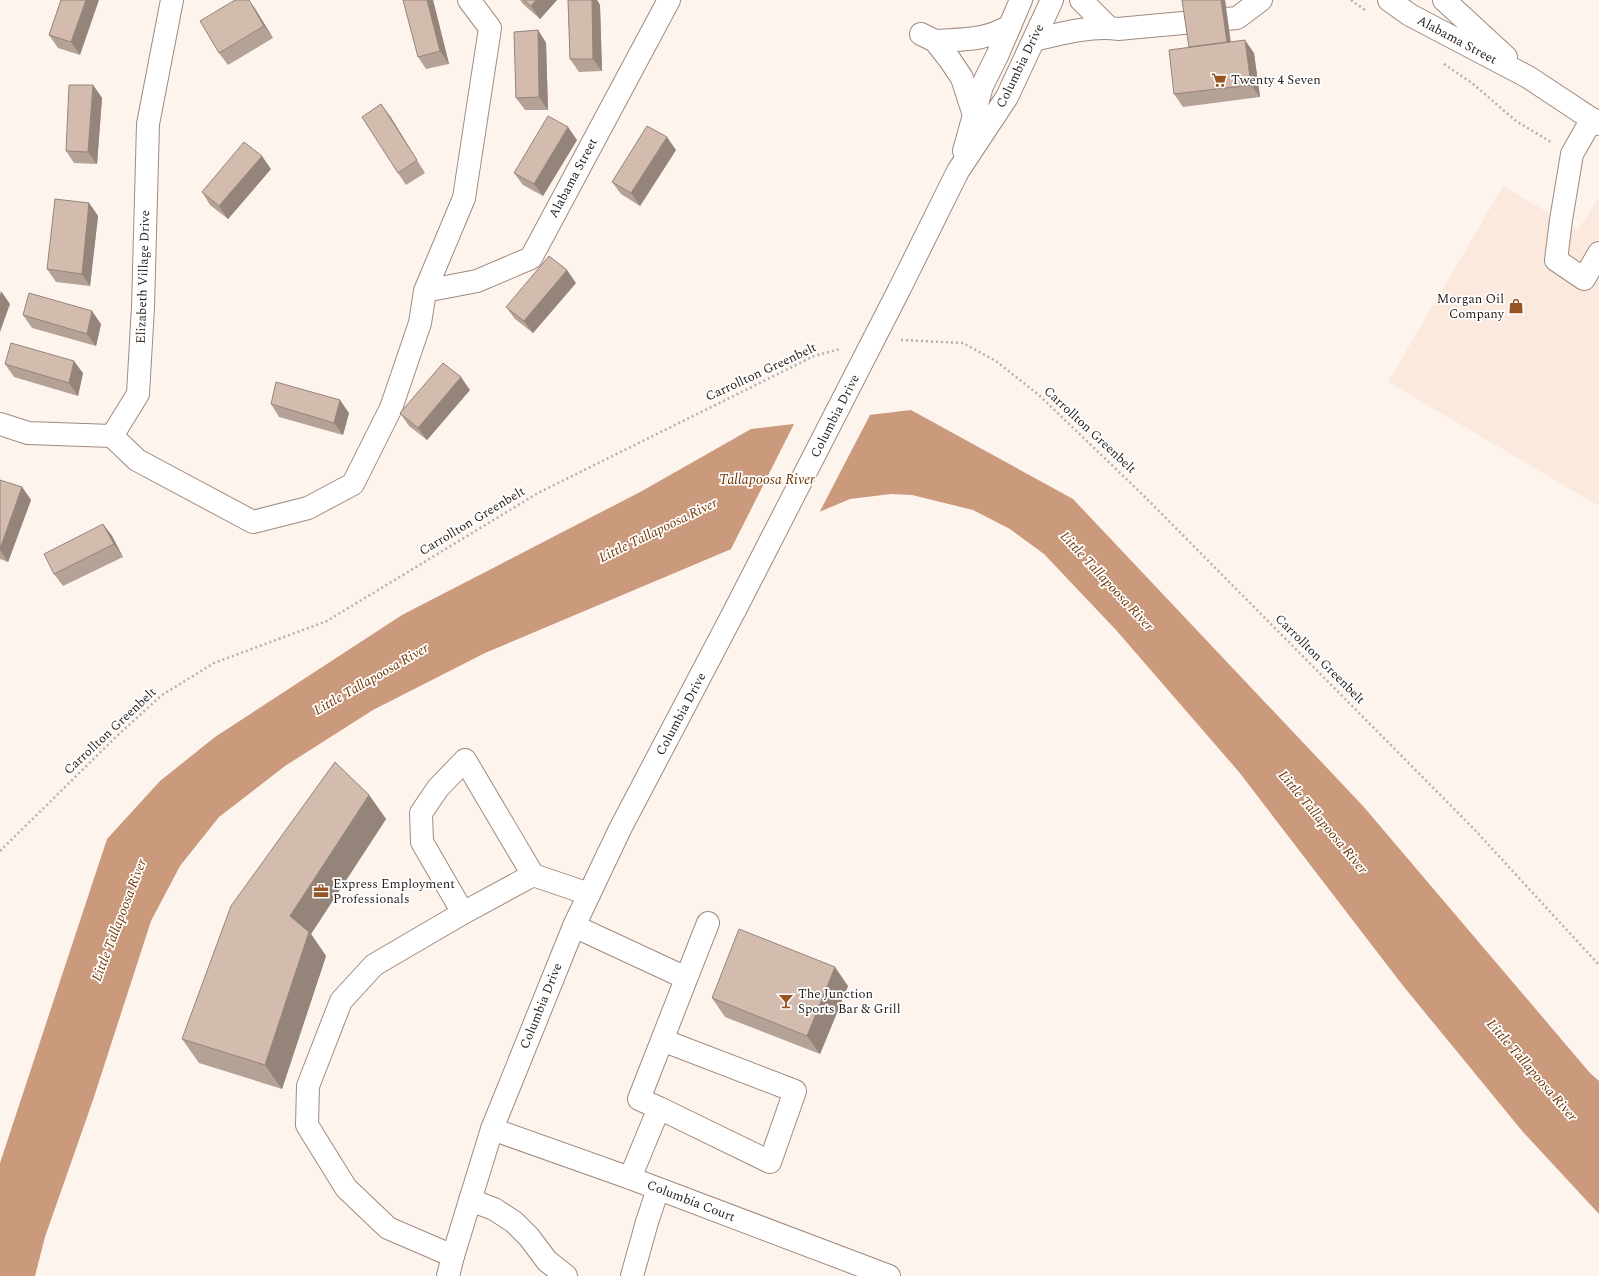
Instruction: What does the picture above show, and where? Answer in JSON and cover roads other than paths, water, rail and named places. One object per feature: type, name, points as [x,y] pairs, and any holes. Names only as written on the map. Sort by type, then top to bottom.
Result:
[{"type":"street","name":"Elizabeth Village Drive","points":[[112,436],[138,394],[143,307],[148,124],[172,0]]},
{"type":"street","points":[[0,424],[28,433],[112,436],[137,460],[253,522],[308,508],[352,484],[390,408],[420,323],[425,291],[466,190],[490,28],[469,0]]},
{"type":"street","name":"Alabama Street","points":[[425,291],[477,281],[530,258],[669,0]]},
{"type":"street","name":"Columbia Drive","points":[[958,171],[982,86],[997,56],[1021,0]]},
{"type":"street","name":"Columbia Drive","points":[[450,1266],[492,1129],[574,926],[589,894],[620,829],[735,610],[899,290],[958,171],[1007,97],[1052,0]]},
{"type":"street","points":[[1081,0],[1108,27]]},
{"type":"street","points":[[1034,40],[1067,32],[1108,27],[1118,29],[1237,18],[1261,0]]},
{"type":"street","name":"Alabama Street","points":[[1389,0],[1410,16],[1528,77],[1595,122]]},
{"type":"street","name":"Alabama Street","points":[[1444,0],[1528,77]]},
{"type":"street","points":[[974,115],[962,78],[928,38],[977,39],[996,34],[1010,26]]},
{"type":"street","points":[[1595,122],[1572,154],[1560,220],[1556,260],[1584,279],[1599,253]]},
{"type":"street","points":[[463,913],[422,842],[421,813],[438,788],[465,760],[533,875],[589,894]]},
{"type":"street","points":[[450,1266],[388,1228],[346,1188],[307,1125],[308,1086],[342,1001],[374,965],[463,913],[533,875]]},
{"type":"street","points":[[662,1040],[795,1091],[770,1162],[639,1099],[686,978],[708,924]]},
{"type":"street","points":[[574,926],[686,978]]},
{"type":"street","points":[[630,1178],[658,1108]]},
{"type":"street","name":"Columbia Court","points":[[492,1129],[630,1178],[889,1276]]},
{"type":"street","points":[[632,1276],[646,1222],[658,1189]]},
{"type":"street","points":[[470,1200],[494,1209],[514,1222],[529,1237],[547,1261],[566,1276]]},
{"type":"water","name":"Tallapoosa River","points":[[911,410],[1073,499],[1363,806],[1590,1073],[1599,1081],[1599,1214],[1523,1132],[1404,987],[1239,772],[1116,630],[1044,554],[1010,529],[973,510],[912,495],[891,494],[850,499],[485,653],[373,710],[285,766],[219,817],[180,866],[151,921],[93,1100],[45,1237],[35,1276],[0,1276],[0,1163],[107,839],[160,781],[215,737],[402,615],[642,491],[751,429]]},
{"type":"place","name":"Twenty 4 Seven","points":[[1219,80]]},
{"type":"place","name":"Morgan Oil Company","points":[[1516,306]]},
{"type":"place","name":"Express Employment Professionals","points":[[321,891]]},
{"type":"place","name":"The Junction Sports Bar & Grill","points":[[786,1001]]},
{"type":"water label","name":"Little Tallapoosa River","points":[[658,530]]},
{"type":"water label","name":"Little Tallapoosa River","points":[[1107,581]]},
{"type":"water label","name":"Little Tallapoosa River","points":[[371,679]]},
{"type":"water label","name":"Little Tallapoosa River","points":[[1323,822]]},
{"type":"water label","name":"Little Tallapoosa River","points":[[119,920]]},
{"type":"water label","name":"Little Tallapoosa River","points":[[1532,1070]]}]
